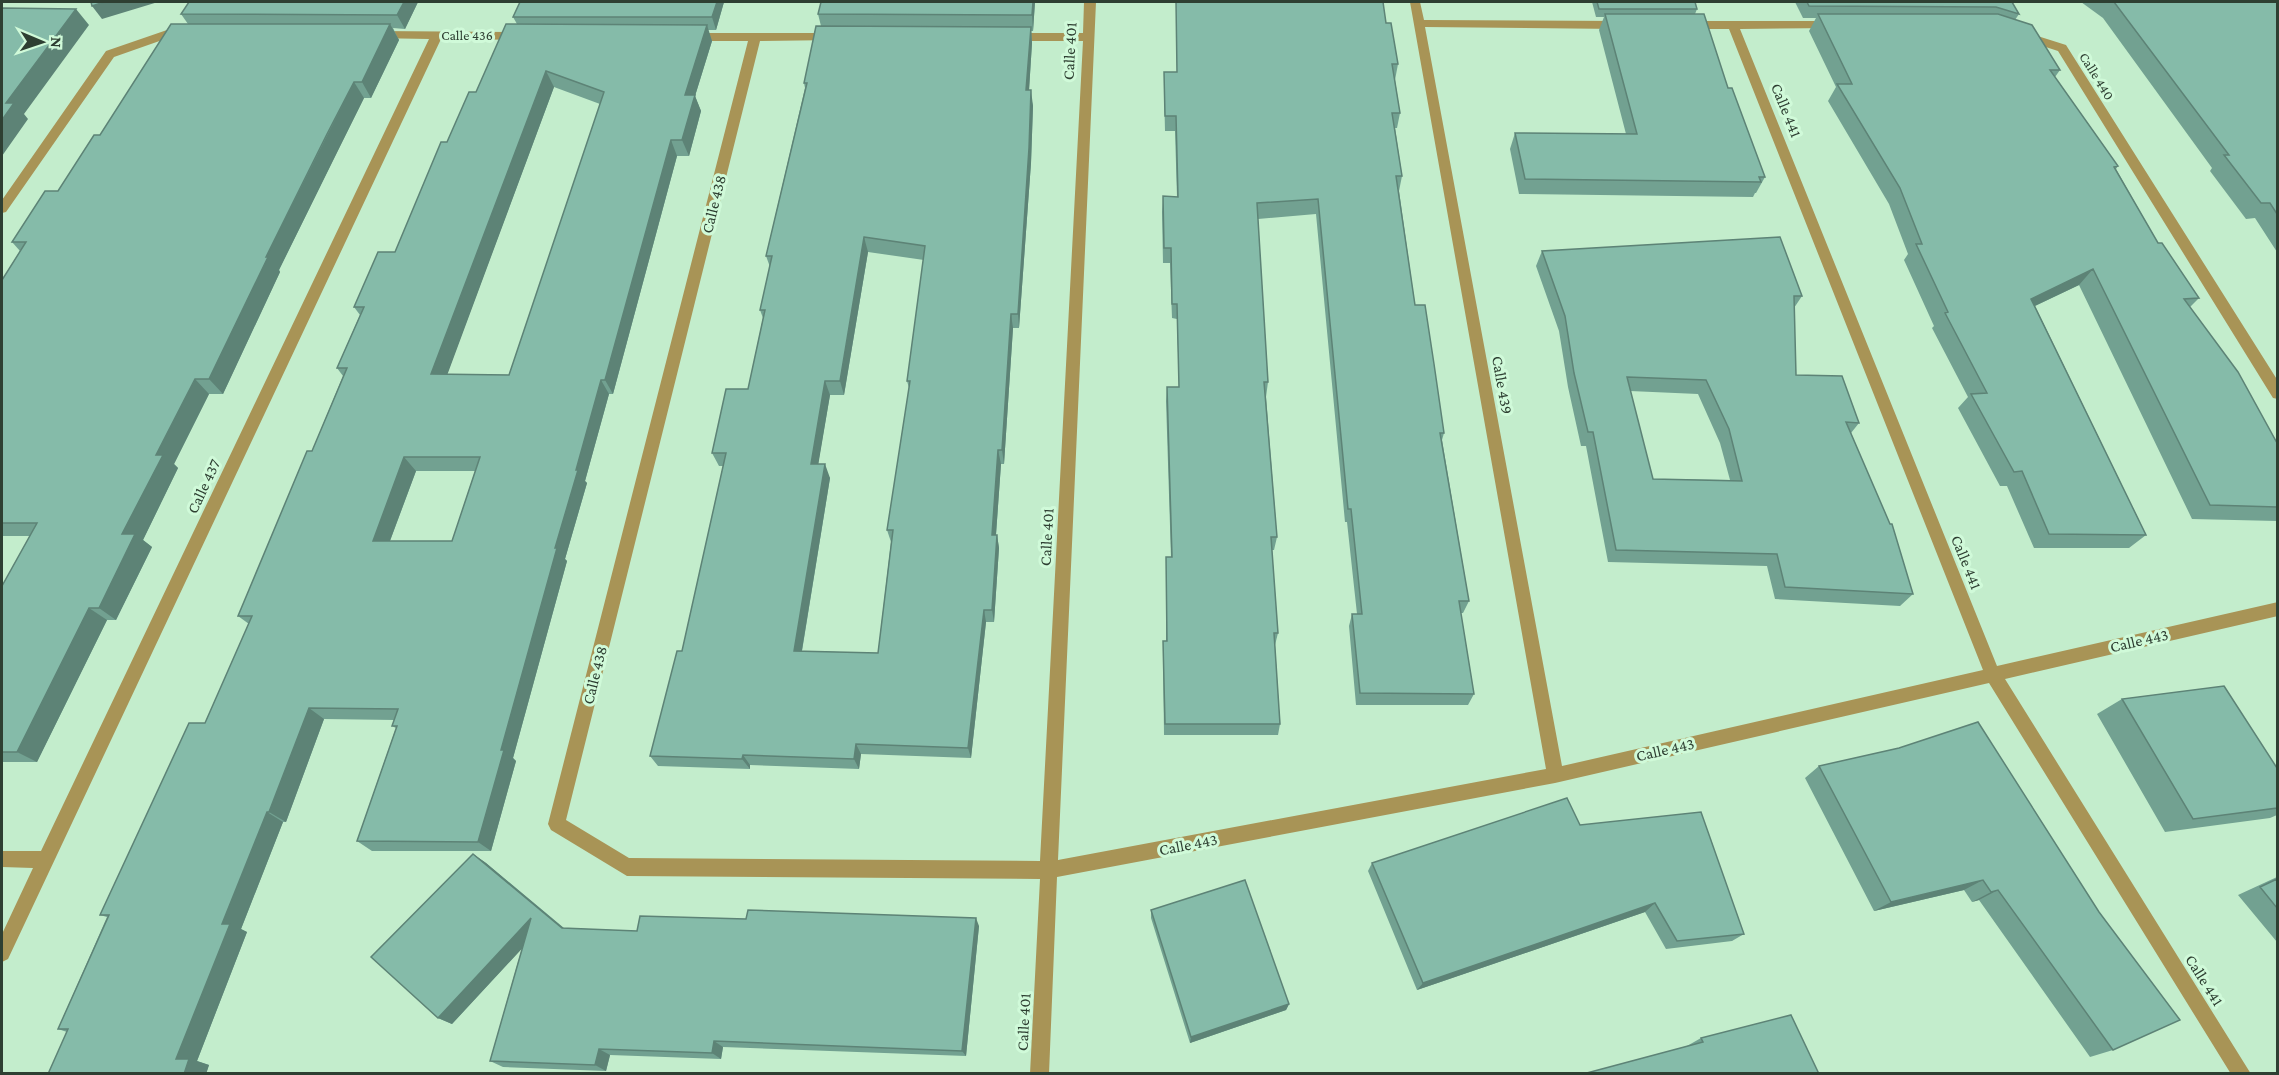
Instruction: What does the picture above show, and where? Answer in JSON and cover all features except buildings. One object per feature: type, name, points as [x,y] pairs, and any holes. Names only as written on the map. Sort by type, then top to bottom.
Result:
[{"type":"street","name":"Calle 401","points":[[1039,1074],[1090,2]]},
{"type":"street","name":"Calle 439","points":[[1415,2],[1555,775]]},
{"type":"street","points":[[1418,23],[1628,25]]},
{"type":"street","points":[[1675,25],[1849,25]]},
{"type":"street","name":"Calle 441","points":[[1733,25],[1992,673],[2242,1074]]},
{"type":"street","name":"Calle 440","points":[[2009,32],[2061,48],[2277,394]]},
{"type":"street","points":[[2,209],[110,54],[167,34],[202,34]]},
{"type":"street","name":"Calle 436","points":[[366,35],[531,36]]},
{"type":"street","name":"Calle 437","points":[[2,953],[437,35]]},
{"type":"street","points":[[684,36],[850,37]]},
{"type":"street","name":"Calle 438","points":[[755,37],[557,825],[627,867],[1048,870]]},
{"type":"street","points":[[1005,37],[1088,37]]},
{"type":"street","name":"Calle 443","points":[[1048,870],[1555,775],[2277,609]]},
{"type":"street","points":[[2,859],[46,860]]}]
